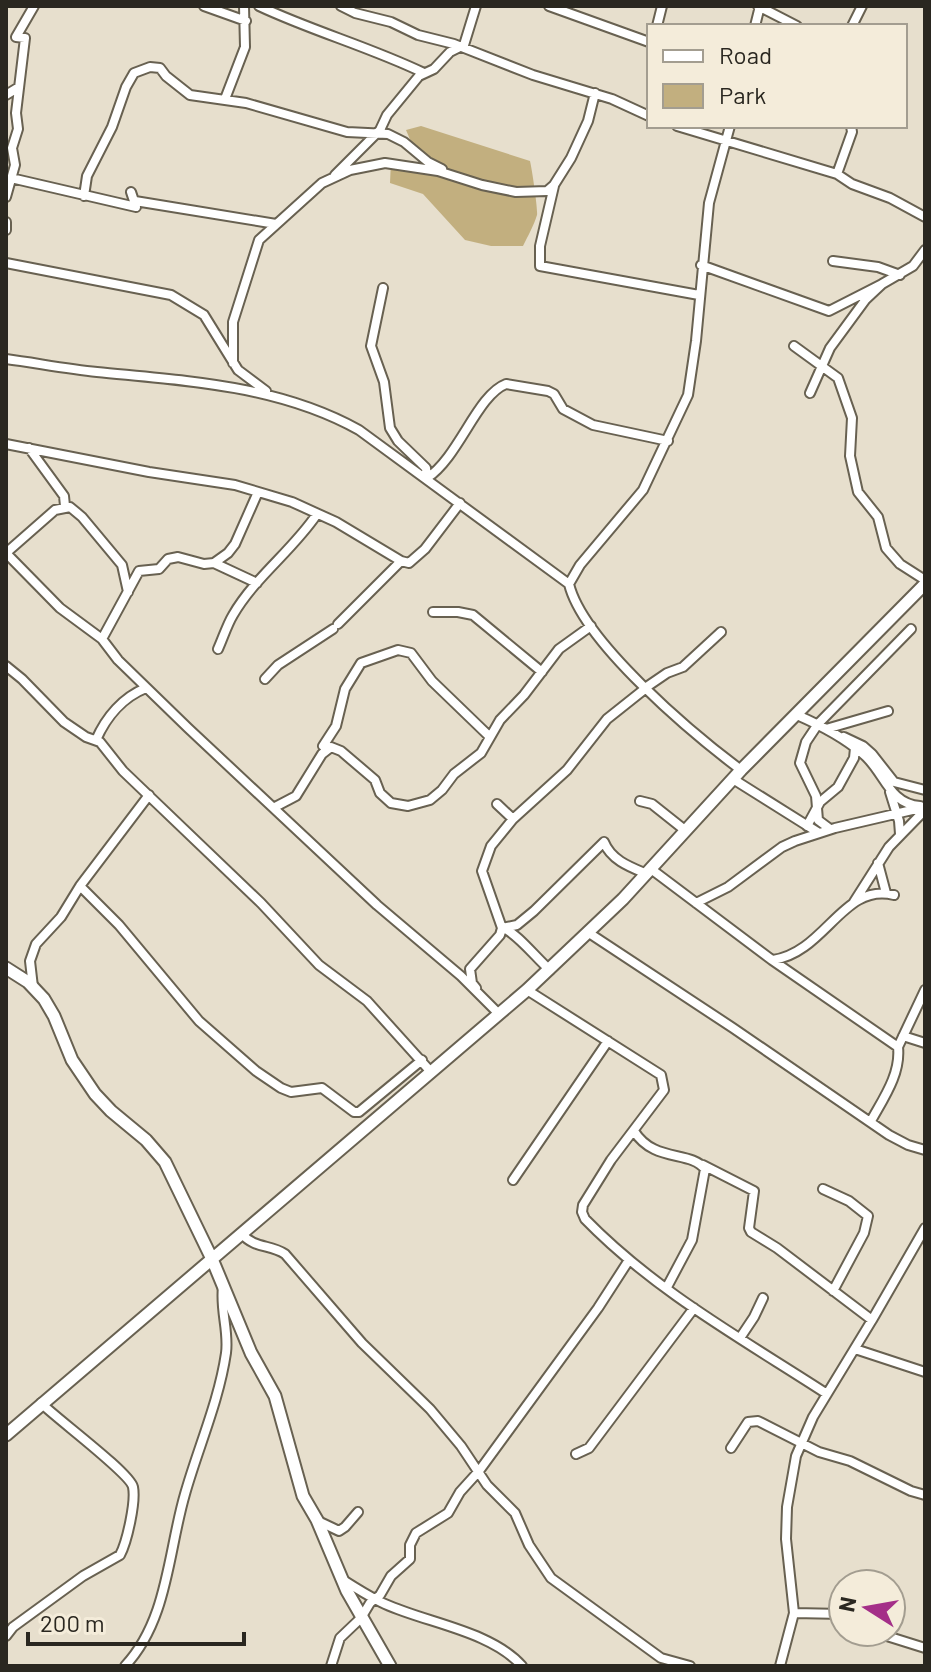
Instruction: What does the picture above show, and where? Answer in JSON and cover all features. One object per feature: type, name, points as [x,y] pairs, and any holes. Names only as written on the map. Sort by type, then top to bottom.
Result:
[{"type":"street","points":[[34,6],[16,37],[25,38],[16,113],[18,129],[13,144],[15,165],[8,188],[84,196],[136,207],[131,192]]},
{"type":"street","points":[[204,6],[246,21]]},
{"type":"street","points":[[225,99],[245,47],[244,6]]},
{"type":"street","points":[[259,6],[301,26],[337,37],[424,73]]},
{"type":"street","points":[[341,6],[533,75],[595,93],[647,115]]},
{"type":"street","points":[[233,363],[233,322],[259,240],[377,133],[387,115],[424,73],[434,69],[450,52],[465,43],[476,6]]},
{"type":"street","points":[[552,6],[647,41]]},
{"type":"street","points":[[760,6],[793,24]]},
{"type":"street","points":[[853,24],[862,6]]},
{"type":"street","points":[[84,196],[87,176],[107,137],[126,87],[134,73],[150,67],[160,68],[184,93],[197,98],[225,99],[347,132],[397,137],[446,173]]},
{"type":"street","points":[[6,95],[19,87]]},
{"type":"street","points":[[595,93],[588,121],[554,185],[540,246],[540,266],[699,295]]},
{"type":"street","points":[[684,128],[837,174],[925,217]]},
{"type":"street","points":[[569,584],[580,565],[643,490],[688,395],[709,203],[729,128]]},
{"type":"street","points":[[837,174],[851,128]]},
{"type":"street","points":[[334,175],[381,163],[446,173],[516,192],[539,192],[554,185]]},
{"type":"street","points":[[135,201],[276,224]]},
{"type":"street","points":[[6,222],[6,230]]},
{"type":"street","points":[[701,265],[829,311],[900,275],[913,266],[925,250]]},
{"type":"street","points":[[833,261],[878,267],[900,275]]},
{"type":"street","points":[[6,263],[171,295],[209,320],[233,363],[245,377],[272,395]]},
{"type":"street","points":[[810,393],[830,348],[866,299],[882,284]]},
{"type":"street","points":[[383,288],[371,346],[384,382],[390,428],[398,441],[426,468],[427,478]]},
{"type":"street","points":[[6,1435],[550,970],[649,872],[737,774],[925,582],[900,564],[886,548],[878,517],[858,492],[850,456],[852,418],[838,378],[794,346]]},
{"type":"street","points":[[6,359],[94,372],[181,378],[272,395],[346,423],[427,478],[569,584],[591,626],[646,688],[737,774],[819,833]]},
{"type":"street","points":[[427,478],[450,456],[492,392],[506,384],[548,391],[554,394],[563,409],[602,428],[631,431],[668,441]]},
{"type":"street","points":[[6,444],[235,485],[292,502],[409,563],[425,549],[460,503]]},
{"type":"street","points":[[29,448],[64,496],[65,506]]},
{"type":"street","points":[[102,639],[138,572],[159,569],[172,558],[187,557],[204,564],[214,563],[235,544],[258,492]]},
{"type":"street","points":[[65,506],[78,511],[122,565],[128,592]]},
{"type":"street","points":[[65,506],[30,529],[6,553],[60,608],[102,639],[146,688],[377,905],[484,998]]},
{"type":"street","points":[[218,649],[234,614],[317,514]]},
{"type":"street","points":[[265,679],[278,665],[336,627],[401,561]]},
{"type":"street","points":[[214,563],[257,583]]},
{"type":"street","points":[[433,612],[473,615],[542,672]]},
{"type":"street","points":[[275,807],[296,796],[322,754],[331,747],[341,751],[375,780],[380,793],[391,803],[408,806],[430,800],[454,774],[474,760],[500,720],[559,649],[591,626]]},
{"type":"street","points":[[830,829],[818,820],[816,796],[800,763],[801,752],[825,729],[911,629]]},
{"type":"street","points":[[499,1014],[472,983],[470,969],[499,936],[502,928],[482,871],[491,846],[513,819],[567,770],[607,719],[667,673],[683,667],[721,632]]},
{"type":"street","points":[[323,746],[336,726],[342,694],[361,663],[398,650],[411,653],[432,681],[490,737]]},
{"type":"street","points":[[6,666],[64,722],[96,740],[123,771],[260,902],[319,965],[367,1001],[431,1072]]},
{"type":"street","points":[[96,740],[125,699],[146,688]]},
{"type":"street","points":[[825,729],[888,711]]},
{"type":"street","points":[[797,715],[863,746],[894,782],[925,790]]},
{"type":"street","points":[[825,729],[867,757],[889,789],[905,803],[925,808]]},
{"type":"street","points":[[807,826],[817,805],[838,787],[854,758],[855,748]]},
{"type":"street","points":[[889,789],[898,815],[900,834]]},
{"type":"street","points":[[33,987],[30,961],[36,944],[61,917],[80,886],[149,795]]},
{"type":"street","points":[[640,801],[652,804],[686,831]]},
{"type":"street","points":[[497,804],[513,819]]},
{"type":"street","points":[[696,903],[728,887],[782,847],[830,829],[925,808]]},
{"type":"street","points":[[772,960],[790,957],[806,948],[854,902],[878,863],[925,808]]},
{"type":"street","points":[[502,928],[517,925],[534,911],[604,842],[623,864],[649,872],[696,903],[898,1047]]},
{"type":"street","points":[[854,902],[876,893],[890,894],[878,863]]},
{"type":"street","points":[[80,886],[119,925],[199,1021],[256,1071],[281,1088],[299,1092],[322,1088],[354,1112],[359,1112],[422,1060]]},
{"type":"street","points":[[502,928],[512,931],[550,970]]},
{"type":"street","points":[[589,933],[899,1141],[925,1150]]},
{"type":"street","points":[[6,968],[33,987],[50,1007],[72,1060],[95,1094],[146,1140],[165,1162],[212,1259],[251,1353],[275,1396],[303,1496],[361,1618],[390,1666]]},
{"type":"street","points":[[527,990],[661,1075],[664,1083],[664,1090],[611,1160],[581,1210],[585,1219],[629,1260],[694,1308],[827,1394]]},
{"type":"street","points":[[871,1121],[895,1072],[898,1047],[925,990]]},
{"type":"street","points":[[903,1036],[925,1043]]},
{"type":"street","points":[[513,1180],[608,1041]]},
{"type":"street","points":[[634,1131],[640,1140],[656,1151],[703,1165],[754,1191],[751,1232],[872,1320]]},
{"type":"street","points":[[667,1287],[692,1240],[705,1174],[703,1165]]},
{"type":"street","points":[[823,1189],[849,1201],[868,1216],[864,1233],[833,1291]]},
{"type":"street","points":[[780,1666],[794,1613],[786,1539],[787,1507],[800,1442],[924,1231]]},
{"type":"street","points":[[242,1234],[257,1246],[277,1249],[285,1254],[362,1343],[430,1409],[487,1485],[515,1513],[529,1545],[551,1578],[661,1658],[690,1666]]},
{"type":"street","points":[[331,1666],[340,1638],[380,1595],[391,1576],[410,1559],[410,1545],[416,1533],[448,1513],[460,1492],[479,1471],[598,1308],[629,1260]]},
{"type":"street","points":[[125,1666],[151,1623],[162,1596],[184,1498],[221,1377],[227,1342],[221,1308],[223,1287]]},
{"type":"street","points":[[740,1338],[763,1298]]},
{"type":"street","points":[[576,1454],[589,1448],[694,1308]]},
{"type":"street","points":[[855,1349],[925,1372]]},
{"type":"street","points":[[6,1636],[13,1627],[75,1581],[120,1555],[128,1531],[132,1484],[114,1464],[41,1403]]},
{"type":"street","points":[[731,1448],[751,1420],[758,1421],[819,1452],[871,1470],[925,1495]]},
{"type":"street","points":[[317,1520],[339,1531],[358,1512]]},
{"type":"street","points":[[341,1578],[375,1599],[508,1652],[522,1666]]},
{"type":"street","points":[[794,1613],[827,1614]]},
{"type":"green space","points":[[421,126],[530,161],[537,215],[523,246],[491,246],[465,240],[423,194],[390,183],[391,161],[442,169],[412,144],[406,130]]}]
